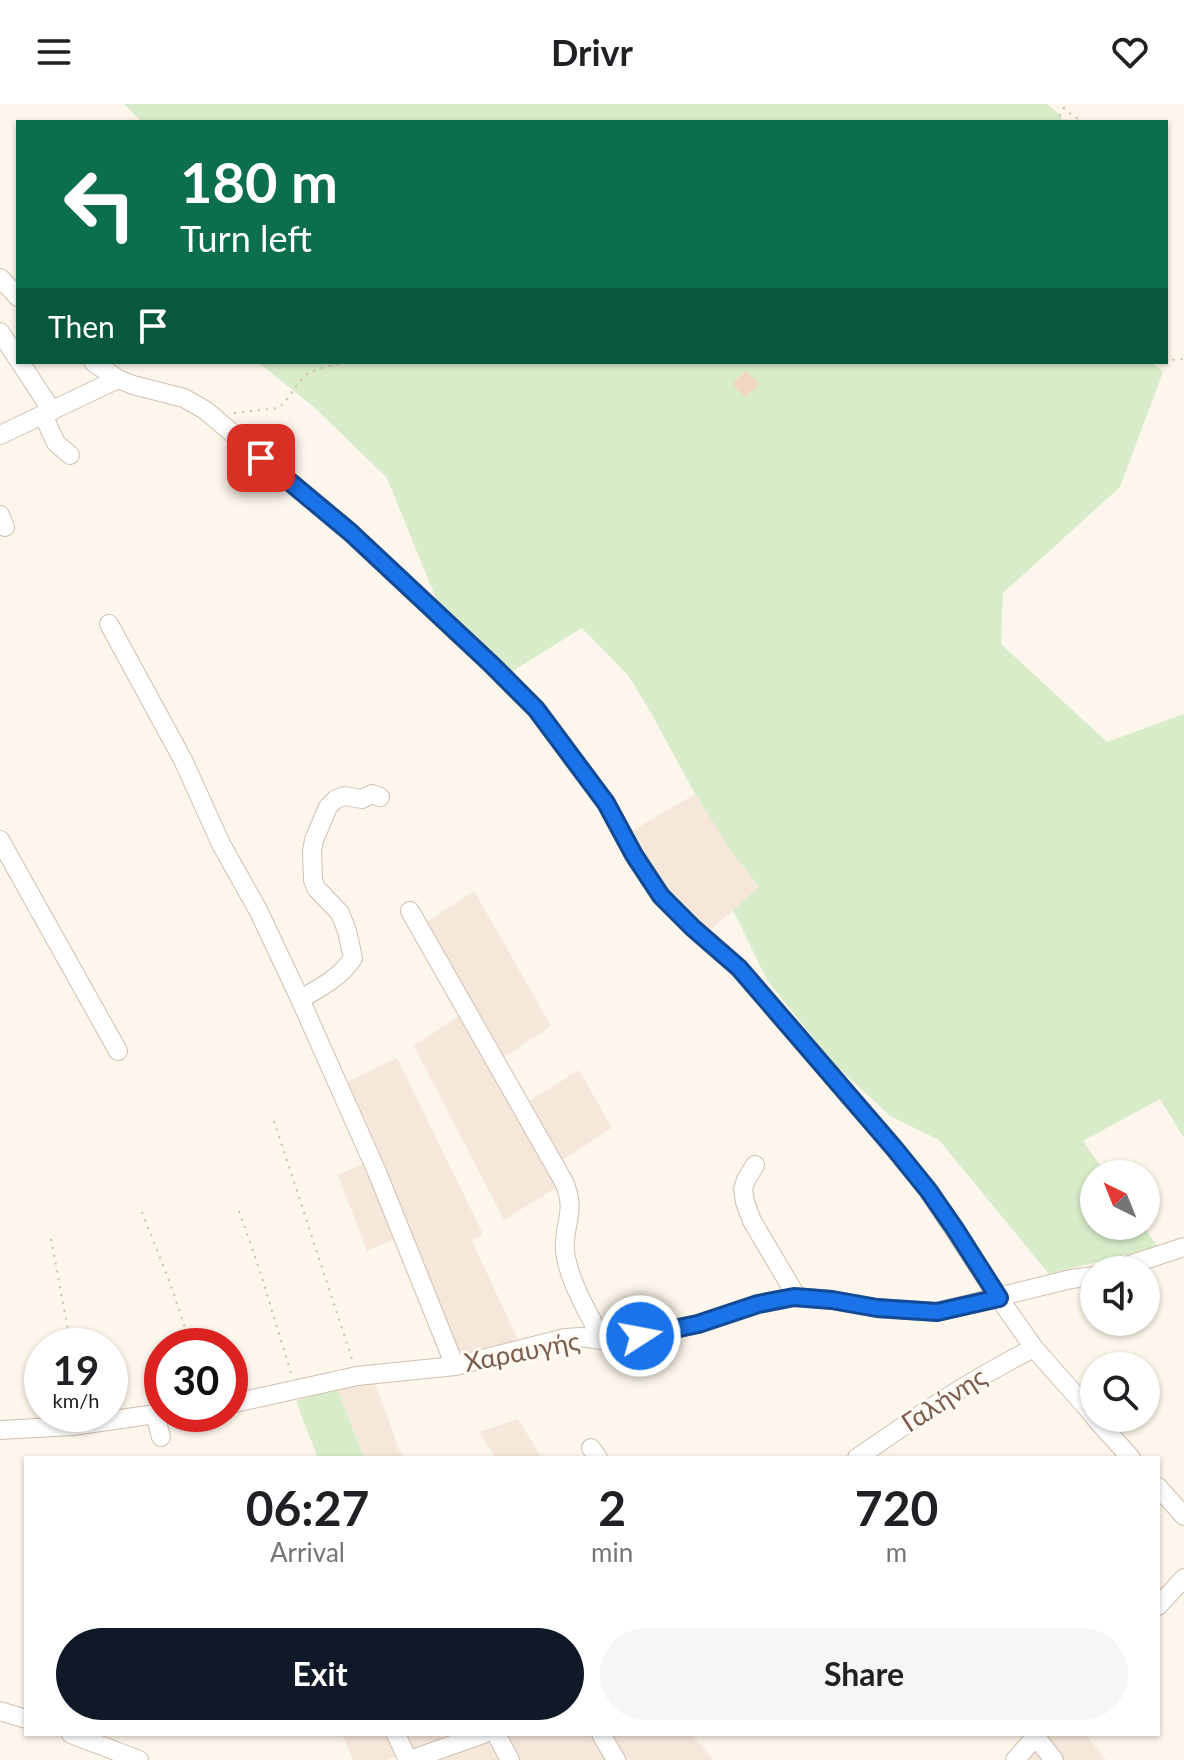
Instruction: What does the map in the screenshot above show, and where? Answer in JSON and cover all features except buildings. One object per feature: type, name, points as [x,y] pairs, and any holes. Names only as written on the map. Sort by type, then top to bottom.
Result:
[{"type":"street","points":[[0,278],[16,295]]},
{"type":"street","points":[[0,332],[16,356]]},
{"type":"street","points":[[21,364],[47,413],[56,443],[70,455]]},
{"type":"street","points":[[96,364],[118,379],[184,398],[205,410],[350,532],[536,709],[606,803],[661,896],[739,968],[894,1148],[928,1190],[1034,1348],[1080,1400]]},
{"type":"street","points":[[0,435],[118,379]]},
{"type":"street","points":[[109,624],[183,760],[221,844],[258,910],[300,999],[377,1172],[455,1366]]},
{"type":"street","points":[[300,999],[319,989],[346,968],[353,958],[340,913],[316,888],[313,880],[314,840],[328,807],[336,799],[344,796],[362,799],[372,794],[380,797]]},
{"type":"street","points":[[0,840],[118,1051]]},
{"type":"street","points":[[410,911],[569,1193],[571,1205],[566,1243],[569,1266],[602,1340]]},
{"type":"street","points":[[755,1165],[743,1189],[745,1202],[752,1221],[797,1297]]},
{"type":"street","points":[[1157,1256],[1184,1247]]},
{"type":"street","name":"Χαραυγής","points":[[248,1400],[357,1376],[455,1366],[565,1338],[602,1340],[640,1336],[698,1324],[758,1304],[797,1297],[877,1308],[937,1312],[1080,1278]]},
{"type":"street","name":"Γαλήνης","points":[[860,1456],[939,1402],[1034,1348]]},
{"type":"street","points":[[0,1430],[73,1426],[144,1416]]},
{"type":"street","points":[[161,1432],[161,1437]]},
{"type":"street","points":[[1108,1432],[1129,1456]]},
{"type":"street","points":[[1160,1489],[1184,1516]]},
{"type":"street","points":[[1160,1604],[1184,1578]]},
{"type":"street","points":[[0,1711],[24,1718]]},
{"type":"street","points":[[76,1736],[139,1760]]},
{"type":"street","points":[[397,1736],[409,1760],[477,1736]]},
{"type":"street","points":[[497,1736],[510,1760]]},
{"type":"street","points":[[602,1736],[616,1760]]},
{"type":"street","points":[[1015,1760],[1036,1736]]},
{"type":"street","points":[[1038,1736],[1054,1760]]},
{"type":"path","points":[[1064,120],[1060,115],[1066,104]]},
{"type":"path","points":[[1063,108],[1078,120]]},
{"type":"path","points":[[233,413],[278,408],[302,379],[314,371],[340,364]]},
{"type":"path","points":[[274,1121],[357,1376]]},
{"type":"path","points":[[239,1211],[296,1390]]},
{"type":"path","points":[[142,1212],[185,1328]]},
{"type":"path","points":[[51,1239],[68,1328]]},
{"type":"shaded area","points":[[695,794],[759,888],[707,933],[660,885],[628,833]]},
{"type":"shaded area","points":[[474,891],[551,1026],[501,1059],[424,924]]},
{"type":"shaded area","points":[[460,1015],[557,1187],[504,1220],[414,1046]]},
{"type":"shaded area","points":[[397,1058],[483,1234],[472,1241],[520,1344],[458,1359],[409,1233],[367,1251],[338,1175],[376,1158],[345,1083]]},
{"type":"shaded area","points":[[579,1070],[612,1128],[561,1161],[528,1102]]},
{"type":"shaded area","points":[[375,1383],[402,1456],[364,1456],[337,1388]]},
{"type":"shaded area","points":[[518,1419],[541,1456],[494,1456],[480,1432]]},
{"type":"shaded area","points":[[343,1736],[443,1736],[444,1740],[386,1760],[353,1760]]},
{"type":"shaded area","points":[[504,1736],[597,1736],[611,1760],[517,1760]]},
{"type":"shaded area","points":[[608,1736],[693,1736],[714,1760],[622,1760]]},
{"type":"shaded area","points":[[1043,1736],[1087,1736],[1106,1760],[1020,1760]]},
{"type":"shaded area","points":[[492,1737],[505,1760],[426,1760]]},
{"type":"green space","points":[[124,104],[1047,104],[1062,120],[140,120]]},
{"type":"green space","points":[[260,364],[1154,364],[1163,372],[1120,487],[1003,593],[1001,644],[1107,742],[1184,714],[1184,1138],[1160,1099],[1083,1141],[1096,1160],[1080,1160],[1080,1240],[1153,1240],[1158,1247],[1122,1256],[1080,1256],[1080,1266],[1049,1274],[939,1140],[890,1116],[833,1063],[767,980],[733,910],[759,887],[734,855],[695,794],[628,675],[582,628],[511,672],[437,601],[387,478],[315,408]]},
{"type":"green space","points":[[337,1388],[364,1456],[317,1456],[296,1401]]},
{"type":"route","points":[[261,458],[350,532],[536,709],[606,803],[661,896],[739,968],[894,1148],[928,1190],[999,1298],[937,1312],[794,1297],[758,1304],[698,1324],[640,1336]]}]
